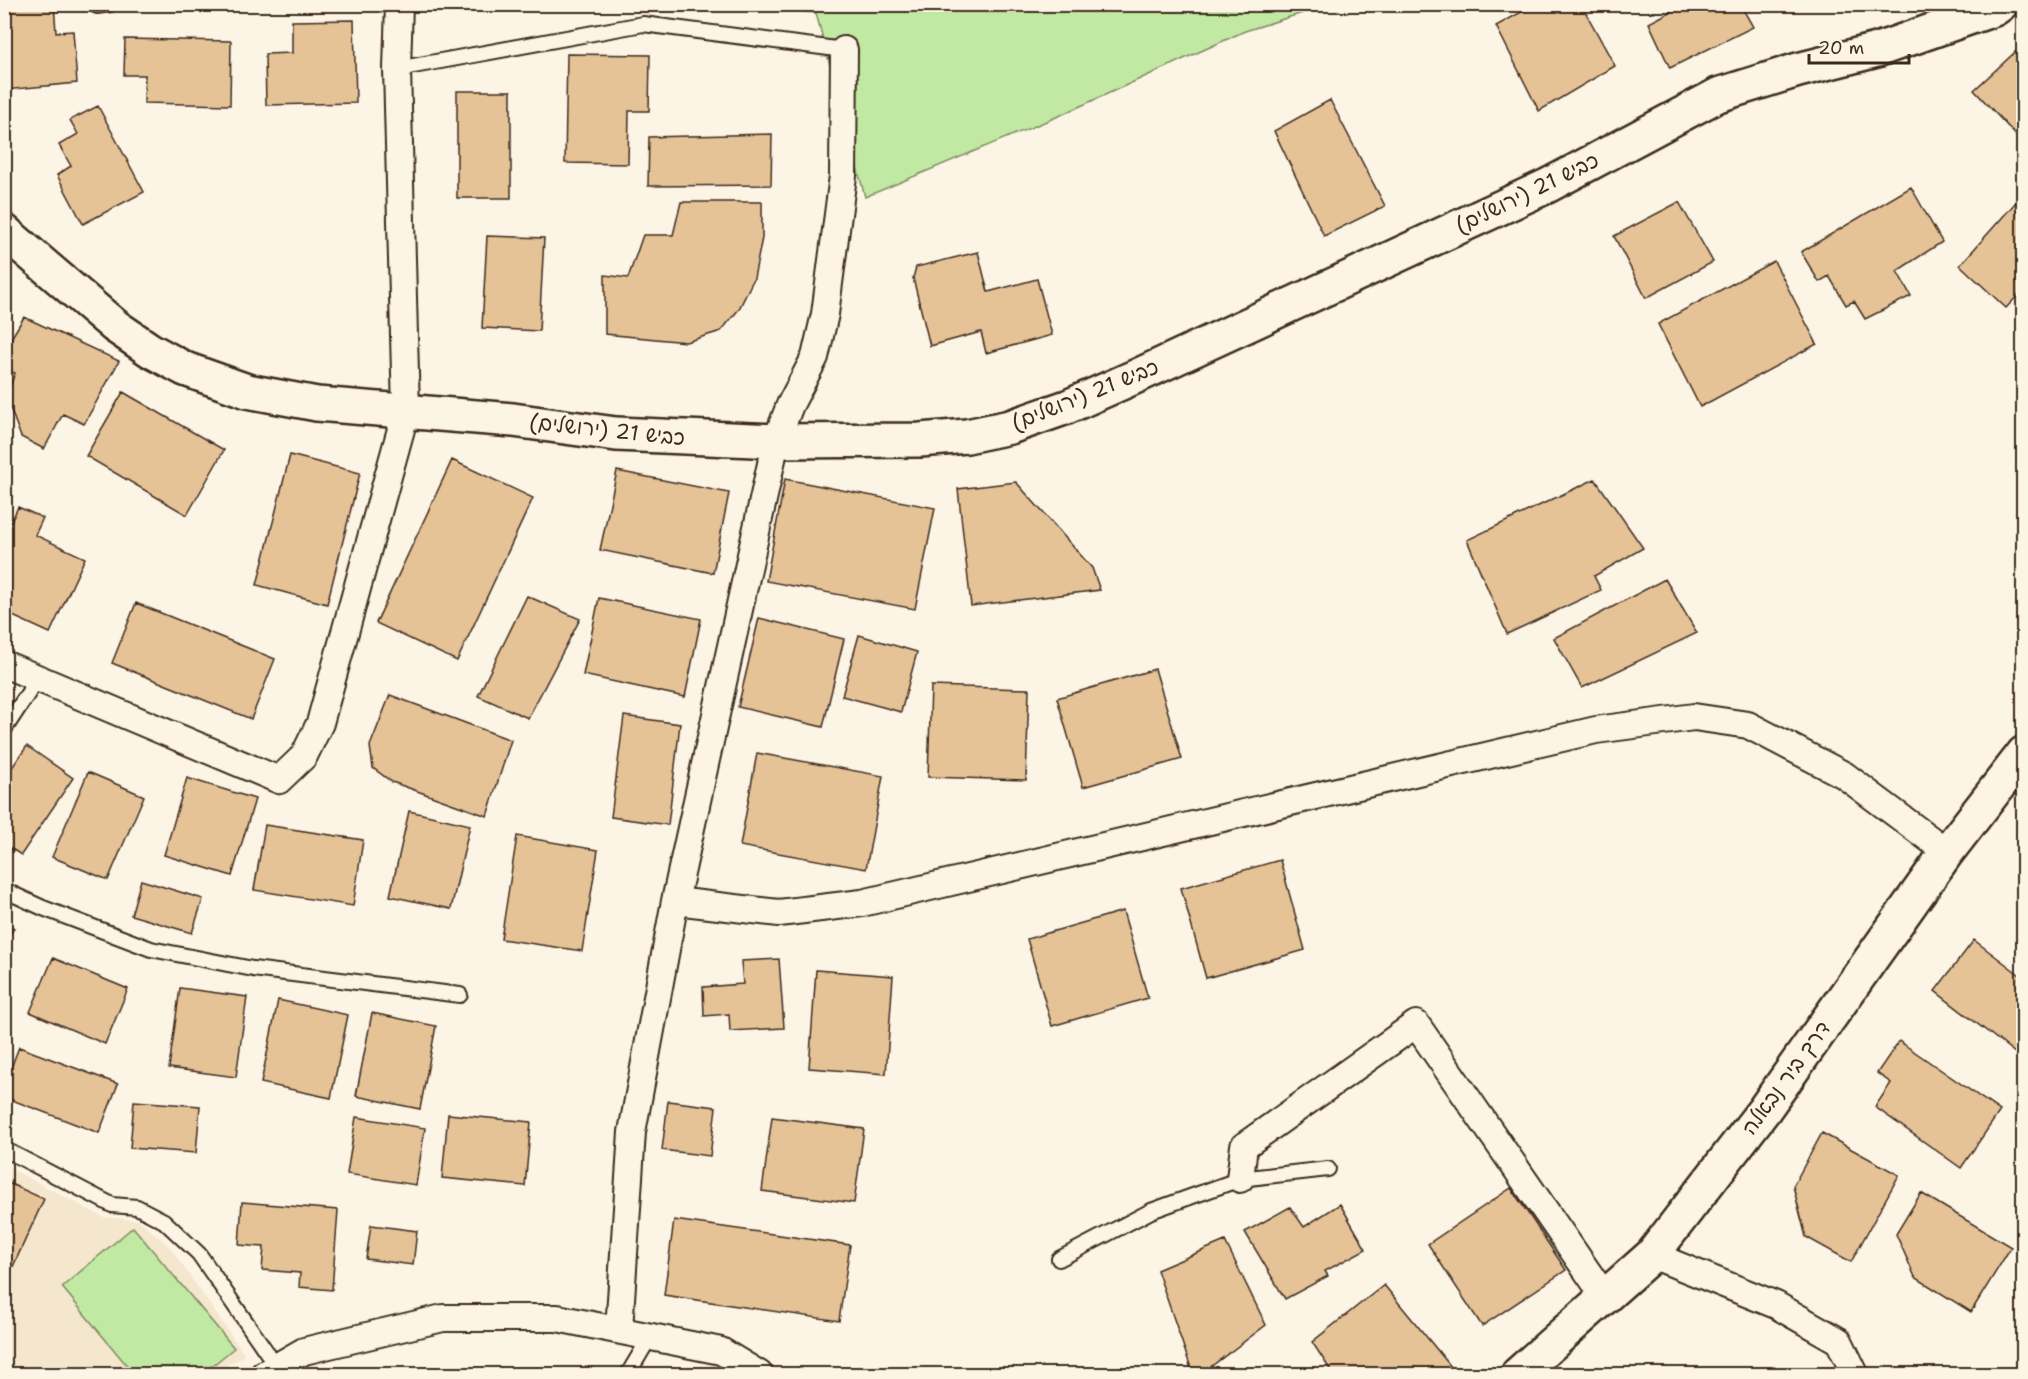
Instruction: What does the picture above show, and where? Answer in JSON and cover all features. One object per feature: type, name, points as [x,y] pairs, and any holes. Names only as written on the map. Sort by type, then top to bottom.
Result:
[{"type":"main road","name":"כביש 21 (ירושלים)","points":[[4,231],[115,326],[150,350],[185,369],[247,391],[317,404],[513,420],[616,434],[776,441],[920,440],[967,436],[1010,427],[1058,410],[1137,376],[1547,186],[1718,95],[1798,70],[1877,50],[1994,9],[2001,4]]},
{"type":"main road","name":"דרך ביר נבאלה","points":[[1518,1374],[1652,1255],[1764,1110],[1947,852],[2024,753]]},
{"type":"street","points":[[4,664],[279,780],[304,756],[320,723],[406,411],[397,69],[399,4]]},
{"type":"street","points":[[619,1330],[632,1131],[675,901],[776,441],[790,405],[815,357],[825,314],[843,176],[844,50]]},
{"type":"street","points":[[675,901],[779,913],[862,903],[1596,730],[1694,717],[1748,726],[1844,775],[1947,852]]},
{"type":"street","points":[[1240,1179],[1244,1146],[1416,1024],[1605,1297]]},
{"type":"street","points":[[1652,1255],[1776,1305],[1839,1341],[1855,1374]]},
{"type":"street","points":[[271,1371],[304,1351],[443,1318],[557,1318],[721,1351],[759,1374]]},
{"type":"lane","points":[[397,69],[643,24],[844,50]]},
{"type":"lane","points":[[4,730],[38,678]]},
{"type":"lane","points":[[4,890],[43,908],[152,949],[253,969],[460,995]]},
{"type":"lane","points":[[4,1149],[111,1205],[137,1207],[164,1221],[199,1254],[271,1371]]},
{"type":"lane","points":[[1059,1259],[1151,1211],[1240,1179],[1328,1169]]},
{"type":"lane","points":[[628,1374],[650,1337]]},
{"type":"shaded area","points":[[4,1165],[103,1217],[139,1220],[169,1246],[245,1355],[213,1374],[5,1374]]},
{"type":"green space","points":[[746,5],[1328,5],[1245,31],[1061,115],[865,197],[816,13]]},
{"type":"green space","points":[[133,1227],[234,1348],[202,1374],[134,1374],[62,1287]]},
{"type":"building","points":[[4,4],[54,4],[56,32],[73,31],[77,83],[4,90]]},
{"type":"building","points":[[1536,4],[1581,4],[1615,66],[1539,111],[1496,26]]},
{"type":"building","points":[[1685,4],[1740,4],[1753,27],[1670,68],[1649,23]]},
{"type":"building","points":[[354,20],[356,103],[266,105],[265,54],[292,53],[292,21]]},
{"type":"building","points":[[125,39],[231,41],[230,105],[144,103],[145,75],[124,75]]},
{"type":"building","points":[[2024,44],[2024,144],[1974,90]]},
{"type":"building","points":[[567,54],[650,55],[649,111],[629,111],[628,164],[565,163]]},
{"type":"building","points":[[457,91],[511,91],[511,198],[457,198]]},
{"type":"building","points":[[1330,100],[1385,206],[1324,236],[1274,131]]},
{"type":"building","points":[[98,106],[144,192],[83,224],[57,175],[71,166],[59,145],[78,134],[70,120]]},
{"type":"building","points":[[772,134],[771,185],[648,186],[649,137]]},
{"type":"building","points":[[1911,187],[1942,242],[1897,271],[1911,296],[1865,319],[1854,301],[1846,305],[1829,276],[1819,282],[1801,252]]},
{"type":"building","points":[[681,202],[762,202],[762,238],[754,278],[739,309],[721,331],[686,342],[605,334],[605,275],[628,278],[643,235],[673,235]]},
{"type":"building","points":[[1679,202],[1713,262],[1646,298],[1614,236]]},
{"type":"building","points":[[2016,202],[2024,209],[2024,289],[2006,308],[1960,265]]},
{"type":"building","points":[[487,236],[544,238],[539,331],[482,328]]},
{"type":"building","points":[[978,252],[988,292],[1037,279],[1052,335],[986,353],[981,332],[930,346],[913,278],[916,267]]},
{"type":"building","points":[[1774,261],[1817,344],[1700,407],[1658,324]]},
{"type":"building","points":[[24,317],[119,361],[84,424],[63,414],[44,449],[21,437],[6,397],[15,373],[4,370],[4,350]]},
{"type":"building","points":[[123,392],[224,450],[187,515],[86,456]]},
{"type":"building","points":[[290,455],[360,473],[327,604],[257,585]]},
{"type":"building","points":[[452,460],[533,498],[457,661],[376,623]]},
{"type":"building","points":[[617,471],[729,493],[713,573],[600,550]]},
{"type":"building","points":[[785,479],[935,508],[915,609],[766,581]]},
{"type":"building","points":[[1595,479],[1643,548],[1594,576],[1601,590],[1507,634],[1467,540]]},
{"type":"building","points":[[1016,482],[1092,568],[1100,590],[971,606],[958,489]]},
{"type":"building","points":[[18,507],[43,518],[35,535],[85,558],[50,633],[4,612],[4,537]]},
{"type":"building","points":[[1665,579],[1697,633],[1582,688],[1554,638]]},
{"type":"building","points":[[527,596],[580,619],[528,718],[478,696]]},
{"type":"building","points":[[599,598],[701,619],[685,697],[583,675]]},
{"type":"building","points":[[136,603],[275,659],[251,719],[112,663]]},
{"type":"building","points":[[759,618],[844,639],[823,727],[738,707]]},
{"type":"building","points":[[859,635],[917,652],[901,712],[842,696]]},
{"type":"building","points":[[1155,669],[1182,759],[1083,787],[1057,698]]},
{"type":"building","points":[[931,686],[1029,689],[1026,780],[928,777]]},
{"type":"building","points":[[390,695],[511,740],[487,816],[392,782],[373,768],[370,746]]},
{"type":"building","points":[[624,716],[680,724],[668,825],[611,817]]},
{"type":"building","points":[[27,746],[73,778],[21,855],[4,844],[4,779]]},
{"type":"building","points":[[757,753],[883,776],[866,869],[740,846]]},
{"type":"building","points":[[88,772],[144,796],[108,880],[52,857]]},
{"type":"building","points":[[187,778],[255,799],[232,876],[164,855]]},
{"type":"building","points":[[409,811],[470,825],[451,909],[390,896]]},
{"type":"building","points":[[265,825],[363,840],[353,906],[254,890]]},
{"type":"building","points":[[517,836],[598,850],[582,951],[501,939]]},
{"type":"building","points":[[1280,860],[1305,950],[1206,978],[1181,888]]},
{"type":"building","points":[[141,880],[203,899],[192,933],[131,915]]},
{"type":"building","points":[[1123,911],[1148,998],[1052,1026],[1027,939]]},
{"type":"building","points":[[4,922],[14,928],[4,944]]},
{"type":"building","points":[[1974,940],[2024,978],[2024,1060],[1935,991]]},
{"type":"building","points":[[53,958],[128,989],[105,1044],[30,1012]]},
{"type":"building","points":[[779,959],[784,1028],[730,1031],[729,1014],[704,1016],[703,987],[743,984],[741,961]]},
{"type":"building","points":[[816,970],[893,976],[886,1074],[809,1068]]},
{"type":"building","points":[[180,988],[247,997],[236,1077],[169,1068]]},
{"type":"building","points":[[278,1000],[348,1015],[331,1098],[261,1083]]},
{"type":"building","points":[[372,1013],[436,1026],[420,1109],[356,1096]]},
{"type":"building","points":[[1899,1041],[2000,1111],[1961,1168],[1875,1107],[1891,1083],[1877,1073]]},
{"type":"building","points":[[19,1047],[118,1084],[99,1133],[4,1097],[4,1086]]},
{"type":"building","points":[[134,1101],[200,1106],[196,1153],[130,1148]]},
{"type":"building","points":[[668,1101],[716,1107],[710,1156],[662,1150]]},
{"type":"building","points":[[448,1114],[531,1122],[525,1186],[442,1178]]},
{"type":"building","points":[[356,1117],[425,1128],[416,1185],[347,1174]]},
{"type":"building","points":[[772,1117],[864,1129],[854,1203],[762,1191]]},
{"type":"building","points":[[1822,1133],[1899,1175],[1851,1262],[1806,1237],[1793,1186]]},
{"type":"building","points":[[4,1181],[44,1199],[4,1286]]},
{"type":"building","points":[[1511,1188],[1566,1270],[1482,1326],[1428,1244]]},
{"type":"building","points":[[1921,1193],[2011,1247],[1971,1312],[1915,1277],[1896,1234]]},
{"type":"building","points":[[242,1202],[338,1210],[332,1290],[299,1287],[300,1273],[262,1270],[264,1247],[239,1245]]},
{"type":"building","points":[[1340,1204],[1366,1249],[1325,1271],[1328,1276],[1285,1299],[1245,1232],[1290,1207],[1304,1227]]},
{"type":"building","points":[[674,1220],[850,1245],[839,1321],[664,1295]]},
{"type":"building","points":[[371,1225],[417,1231],[413,1265],[366,1259]]},
{"type":"building","points":[[1225,1241],[1266,1325],[1201,1374],[1193,1374],[1157,1270]]},
{"type":"building","points":[[1384,1285],[1457,1374],[1333,1374],[1312,1342]]}]
